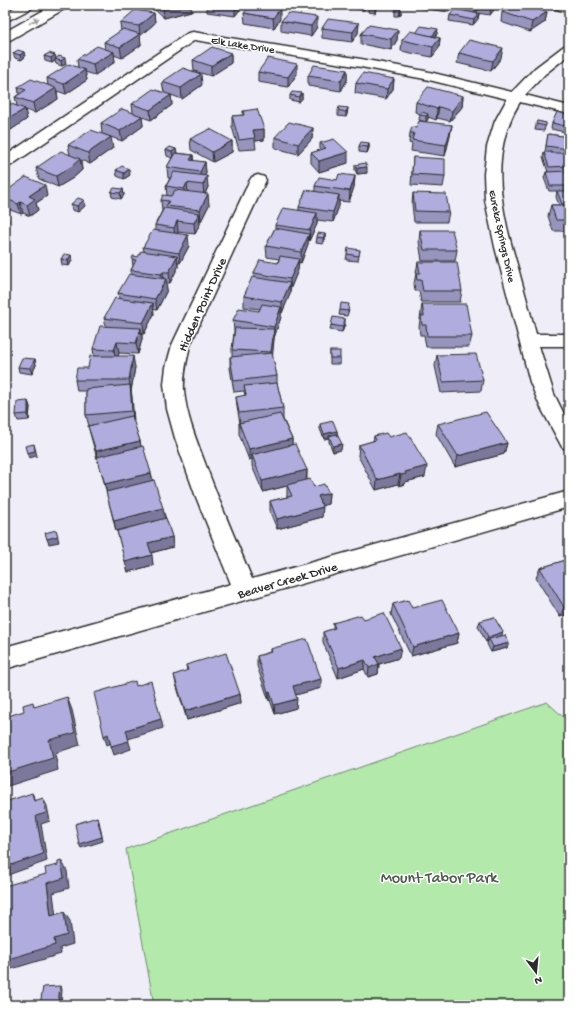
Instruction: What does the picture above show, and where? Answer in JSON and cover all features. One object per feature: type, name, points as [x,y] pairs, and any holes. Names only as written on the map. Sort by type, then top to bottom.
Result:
[{"type":"street","points":[[5,18],[28,5]]},
{"type":"street","points":[[5,37],[62,5]]},
{"type":"street","points":[[558,5],[569,9]]},
{"type":"street","name":"Elk Lake Drive","points":[[5,163],[193,36],[361,63],[425,75],[569,110]]},
{"type":"street","name":"Eureka Springs Drive","points":[[569,49],[540,71],[516,98],[506,116],[497,139],[492,166],[493,200],[528,340],[545,394],[569,442]]},
{"type":"street","name":"Hidden Point Drive","points":[[245,590],[207,499],[186,442],[176,409],[174,369],[181,345],[258,180]]},
{"type":"street","points":[[528,340],[569,340]]},
{"type":"street","name":"Beaver Creek Drive","points":[[5,658],[569,499]]},
{"type":"green space","name":"Mount Tabor Park","points":[[547,702],[569,722],[569,1005],[154,1005],[126,849]]},
{"type":"building","points":[[159,5],[175,5],[163,8]]},
{"type":"building","points":[[251,5],[280,9],[273,18],[244,13]]},
{"type":"building","points":[[369,5],[376,5],[375,8],[368,7]]},
{"type":"building","points":[[465,5],[477,5],[475,7]]},
{"type":"building","points":[[514,5],[526,5],[547,12],[532,22],[502,12]]},
{"type":"building","points":[[397,8],[401,9],[400,11],[395,11]]},
{"type":"building","points":[[455,9],[479,14],[474,20],[450,15]]},
{"type":"building","points":[[135,10],[154,13],[139,26],[120,23]]},
{"type":"building","points":[[288,13],[317,17],[311,26],[281,21]]},
{"type":"building","points":[[328,19],[359,23],[353,32],[322,28]]},
{"type":"building","points":[[369,25],[398,30],[391,39],[361,34]]},
{"type":"building","points":[[421,26],[438,29],[432,36],[416,33]]},
{"type":"building","points":[[123,29],[140,34],[120,47],[104,42]]},
{"type":"building","points":[[410,31],[440,38],[433,47],[402,40]]},
{"type":"building","points":[[469,40],[503,48],[493,61],[459,53]]},
{"type":"building","points":[[97,46],[114,52],[93,64],[77,59]]},
{"type":"building","points":[[212,47],[231,53],[211,66],[193,60]]},
{"type":"building","points":[[18,50],[24,52],[20,55],[13,53]]},
{"type":"building","points":[[49,53],[55,55],[51,58],[44,56]]},
{"type":"building","points":[[59,56],[65,58],[61,61],[55,59]]},
{"type":"building","points":[[268,58],[297,64],[288,77],[258,72]]},
{"type":"building","points":[[69,64],[85,70],[64,84],[47,78]]},
{"type":"building","points":[[314,65],[347,70],[341,81],[308,76]]},
{"type":"building","points":[[183,68],[201,74],[181,88],[162,82]]},
{"type":"building","points":[[363,73],[394,79],[387,89],[356,83]]},
{"type":"building","points":[[31,79],[56,88],[33,103],[15,97],[26,90],[18,87]]},
{"type":"building","points":[[428,87],[463,96],[452,111],[439,107],[437,109],[416,102]]},
{"type":"building","points":[[153,89],[171,95],[150,110],[132,104]]},
{"type":"building","points":[[292,92],[302,93],[299,97],[290,95]]},
{"type":"building","points":[[6,102],[25,109],[5,121]]},
{"type":"building","points":[[339,107],[348,108],[346,112],[338,110]]},
{"type":"building","points":[[122,109],[142,116],[120,131],[101,123]]},
{"type":"building","points":[[257,109],[264,129],[253,130],[255,138],[239,140],[232,116],[244,115],[243,111]]},
{"type":"building","points":[[422,112],[428,114],[426,116],[420,115]]},
{"type":"building","points":[[557,112],[569,115],[569,127],[552,123]]},
{"type":"building","points":[[419,121],[452,125],[446,145],[412,140],[414,133],[410,133],[412,127],[416,128]]},
{"type":"building","points":[[537,121],[546,123],[546,126],[536,124]]},
{"type":"building","points":[[289,122],[313,128],[298,144],[275,137]]},
{"type":"building","points":[[210,129],[232,141],[212,152],[190,139]]},
{"type":"building","points":[[91,130],[111,137],[88,153],[68,145]]},
{"type":"building","points":[[548,134],[569,137],[569,149],[546,146]]},
{"type":"building","points":[[334,139],[348,152],[319,161],[311,153],[326,148],[320,143]]},
{"type":"building","points":[[361,142],[369,143],[368,147],[359,146]]},
{"type":"building","points":[[170,147],[176,149],[172,152],[166,150]]},
{"type":"building","points":[[61,151],[80,159],[71,167],[56,176],[36,168]]},
{"type":"building","points":[[544,152],[569,153],[569,166],[549,167]]},
{"type":"building","points":[[175,153],[193,155],[190,160],[205,162],[200,172],[167,167]]},
{"type":"building","points":[[413,157],[445,159],[445,176],[412,174]]},
{"type":"building","points":[[365,163],[367,167],[357,168],[355,165]]},
{"type":"building","points":[[122,166],[129,169],[124,173],[116,170]]},
{"type":"building","points":[[569,171],[569,186],[550,186],[546,172]]},
{"type":"building","points":[[174,172],[207,176],[203,185],[187,183],[184,189],[166,186]]},
{"type":"building","points":[[339,174],[355,176],[350,191],[315,186],[319,177],[337,180]]},
{"type":"building","points":[[26,177],[45,185],[29,196],[35,199],[27,205],[20,202],[18,204],[5,198],[5,192]]},
{"type":"building","points":[[114,188],[123,189],[120,193],[111,192]]},
{"type":"building","points":[[175,190],[208,194],[200,210],[166,206],[169,201],[161,200],[163,195],[171,196]]},
{"type":"building","points":[[306,190],[339,195],[333,212],[299,207]]},
{"type":"building","points":[[557,191],[569,191],[569,205],[562,204]]},
{"type":"building","points":[[413,193],[446,194],[449,212],[415,211]]},
{"type":"building","points":[[78,198],[84,200],[77,206],[71,204]]},
{"type":"building","points":[[551,205],[569,205],[569,220],[556,220]]},
{"type":"building","points":[[164,208],[199,213],[194,223],[177,221],[174,228],[155,225]]},
{"type":"building","points":[[283,208],[317,213],[310,230],[275,225]]},
{"type":"building","points":[[275,228],[309,234],[301,252],[266,246]]},
{"type":"building","points":[[153,230],[188,235],[179,253],[143,247]]},
{"type":"building","points":[[420,230],[452,230],[457,250],[424,250]]},
{"type":"building","points":[[318,233],[325,234],[323,238],[317,237]]},
{"type":"building","points":[[348,248],[360,250],[359,256],[347,254]]},
{"type":"building","points":[[141,251],[177,256],[169,272],[163,272],[161,274],[131,270],[136,260],[132,259],[133,256],[138,257]]},
{"type":"building","points":[[64,254],[71,255],[68,260],[61,259]]},
{"type":"building","points":[[280,256],[299,259],[290,279],[254,273],[260,260],[278,263]]},
{"type":"building","points":[[418,262],[457,262],[462,291],[423,291],[421,280],[417,280],[416,273],[420,273]]},
{"type":"building","points":[[129,274],[166,279],[155,299],[118,293]]},
{"type":"building","points":[[252,277],[290,283],[282,302],[244,296]]},
{"type":"building","points":[[115,298],[153,303],[143,323],[104,318]]},
{"type":"building","points":[[341,303],[349,304],[348,311],[340,310]]},
{"type":"building","points":[[262,304],[281,307],[274,327],[233,320],[239,308],[259,311]]},
{"type":"building","points":[[422,304],[466,304],[472,336],[427,336],[426,325],[422,325],[421,316],[424,316]]},
{"type":"building","points":[[333,317],[345,319],[343,327],[331,325]]},
{"type":"building","points":[[100,326],[141,328],[136,343],[117,342],[114,350],[93,349]]},
{"type":"building","points":[[235,328],[274,329],[271,352],[232,350]]},
{"type":"building","points":[[330,351],[340,351],[340,358],[330,358]]},
{"type":"building","points":[[272,353],[277,376],[234,381],[230,357]]},
{"type":"building","points":[[476,354],[483,380],[443,382],[437,355]]},
{"type":"building","points":[[90,356],[133,356],[129,380],[75,380],[77,368],[88,368]]},
{"type":"building","points":[[22,358],[35,359],[30,368],[18,367]]},
{"type":"building","points":[[277,383],[283,408],[239,413],[236,397],[246,395],[244,386]]},
{"type":"building","points":[[130,385],[132,411],[86,415],[86,389]]},
{"type":"building","points":[[28,401],[28,414],[16,415],[17,402]]},
{"type":"building","points":[[486,412],[507,443],[458,456],[438,424]]},
{"type":"building","points":[[280,414],[292,439],[249,449],[239,423]]},
{"type":"building","points":[[132,416],[140,441],[96,451],[88,426]]},
{"type":"building","points":[[333,421],[337,431],[324,434],[320,424]]},
{"type":"building","points":[[407,432],[427,466],[405,472],[406,474],[400,474],[377,480],[359,445],[376,440],[374,436],[386,433],[389,437]]},
{"type":"building","points":[[337,434],[342,444],[333,446],[329,436]]},
{"type":"building","points":[[34,444],[35,451],[27,453],[25,446]]},
{"type":"building","points":[[295,444],[307,470],[262,481],[252,455]]},
{"type":"building","points":[[143,446],[151,473],[105,484],[97,457]]},
{"type":"building","points":[[310,479],[314,487],[324,484],[329,493],[318,496],[323,507],[277,519],[270,501],[292,496],[287,485]]},
{"type":"building","points":[[154,480],[163,508],[114,521],[106,492]]},
{"type":"building","points":[[166,518],[172,537],[148,543],[152,555],[125,562],[117,531]]},
{"type":"building","points":[[56,530],[58,536],[47,539],[45,533]]},
{"type":"building","points":[[569,559],[569,605],[564,607],[540,568]]},
{"type":"building","points":[[408,600],[412,608],[442,600],[459,633],[413,647],[393,604]]},
{"type":"building","points":[[384,613],[401,648],[375,657],[379,664],[369,668],[365,660],[339,668],[323,632],[335,628],[333,623],[361,615],[364,619]]},
{"type":"building","points":[[494,617],[503,632],[488,637],[480,621]]},
{"type":"building","points":[[505,635],[509,643],[493,647],[489,639]]},
{"type":"building","points":[[307,639],[321,679],[293,686],[297,699],[274,705],[270,691],[268,692],[257,656],[271,652],[270,649]]},
{"type":"building","points":[[226,653],[240,694],[185,711],[174,675],[188,670],[186,665]]},
{"type":"building","points":[[135,681],[136,686],[151,681],[161,719],[126,730],[129,741],[111,746],[108,734],[104,736],[94,693]]},
{"type":"building","points":[[67,697],[75,733],[49,740],[53,758],[5,773],[5,717],[24,711],[23,705],[33,702],[34,707]]},
{"type":"building","points":[[32,793],[34,801],[43,798],[46,813],[36,816],[43,854],[5,867],[5,802]]},
{"type":"building","points":[[97,817],[102,837],[79,844],[75,824]]},
{"type":"building","points":[[61,860],[64,878],[47,883],[51,916],[64,912],[67,935],[54,939],[55,945],[5,960],[5,886],[46,874],[45,868],[58,865],[58,861]]},
{"type":"building","points":[[60,986],[58,1005],[40,1005],[43,987]]}]
